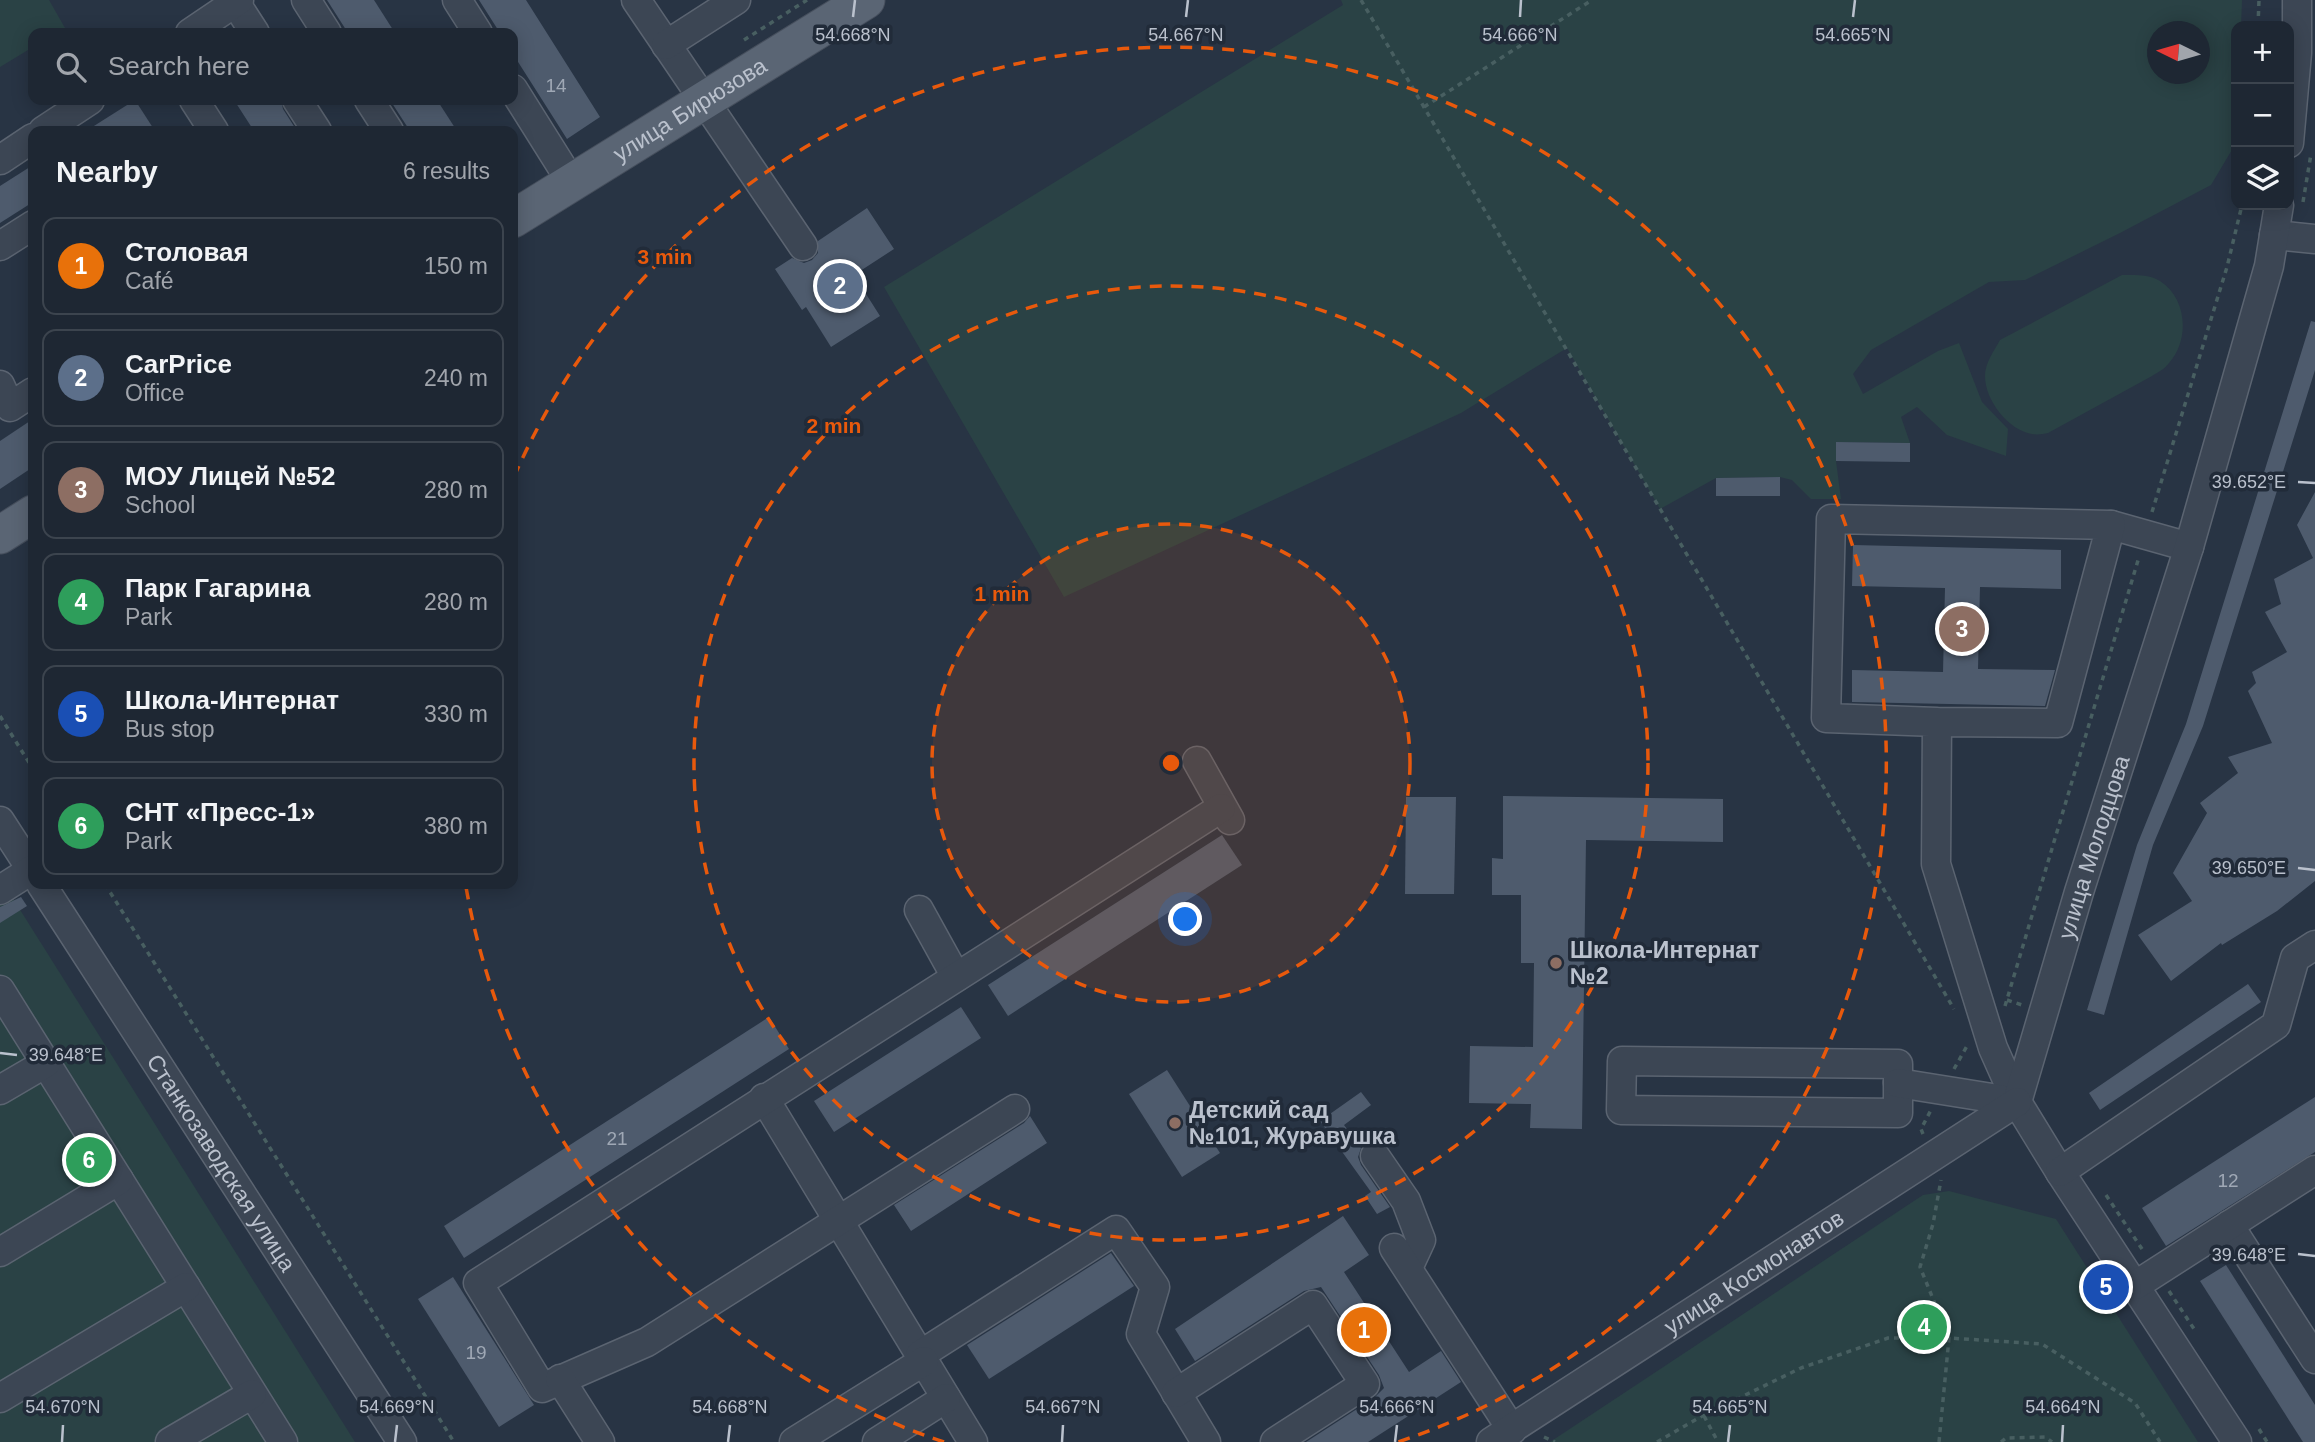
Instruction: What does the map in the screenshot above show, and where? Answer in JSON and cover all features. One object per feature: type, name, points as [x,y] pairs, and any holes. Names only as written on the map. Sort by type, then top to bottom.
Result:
[{"type":"main road","name":"улица Бирюзова","points":[[518,216],[866,0]]},
{"type":"main road","points":[[0,535],[28,517]]},
{"type":"street","points":[[306,0],[324,28]]},
{"type":"street","points":[[457,0],[475,28]]},
{"type":"street","points":[[636,0],[803,246]]},
{"type":"street","points":[[666,45],[736,0]]},
{"type":"street","points":[[2297,0],[2302,66],[2301,144]]},
{"type":"street","points":[[197,28],[237,1],[252,28]]},
{"type":"street","points":[[2302,66],[2315,23]]},
{"type":"street","points":[[518,97],[572,183]]},
{"type":"street","points":[[51,126],[82,105]]},
{"type":"street","points":[[300,105],[314,126]]},
{"type":"street","points":[[372,105],[386,126]]},
{"type":"street","points":[[0,160],[28,141]]},
{"type":"street","name":"улица Молодцова","points":[[2017,1102],[2079,892],[2189,547],[2269,266],[2274,235],[2289,210]]},
{"type":"street","points":[[0,246],[28,228]]},
{"type":"street","points":[[2274,235],[2315,239]]},
{"type":"street","points":[[0,385],[10,407],[28,395]]},
{"type":"street","points":[[2111,525],[2058,723],[1826,718],[1831,519],[2111,525],[2189,547]]},
{"type":"street","points":[[1937,722],[1936,864],[1993,1048],[2017,1102],[2060,1172],[2147,1279],[2245,1431]]},
{"type":"street","points":[[1015,1109],[647,1342],[542,1388],[478,1283],[956,976],[1225,814],[1197,761]]},
{"type":"street","name":"Станкозаводская улица","points":[[0,821],[28,863]]},
{"type":"street","points":[[0,890],[28,877]]},
{"type":"street","name":"Станкозаводская улица","points":[[45,889],[401,1442]]},
{"type":"street","points":[[919,910],[956,976]]},
{"type":"street","points":[[2060,1172],[2276,1025],[2295,958],[2315,945]]},
{"type":"street","points":[[0,990],[283,1442]]},
{"type":"street","points":[[1622,1061],[1898,1064],[1898,1083],[1898,1113],[1621,1110],[1622,1061]]},
{"type":"street","points":[[0,1090],[46,1063]]},
{"type":"street","points":[[1898,1083],[2017,1102]]},
{"type":"street","points":[[764,1098],[973,1442]]},
{"type":"street","name":"улица Космонавтов","points":[[1502,1436],[2017,1102]]},
{"type":"street","points":[[1376,1156],[1406,1201],[1421,1240],[1401,1258],[1502,1436]]},
{"type":"street","points":[[2147,1279],[2315,1170]]},
{"type":"street","points":[[0,1252],[119,1180]]},
{"type":"street","points":[[2229,1225],[2315,1359]]},
{"type":"street","points":[[794,1442],[1116,1230],[1155,1287],[1141,1334],[1206,1442]]},
{"type":"street","points":[[0,1398],[186,1287]]},
{"type":"street","points":[[1176,1393],[1313,1305],[1365,1384],[1275,1442]]},
{"type":"street","points":[[560,1378],[600,1442]]},
{"type":"street","points":[[170,1442],[252,1394]]},
{"type":"street","points":[[877,1442],[946,1398]]},
{"type":"path","points":[[1360,0],[1957,1014]]},
{"type":"path","points":[[1424,107],[1592,0]]},
{"type":"path","points":[[2258,21],[2259,0]]},
{"type":"path","points":[[2294,185],[2301,144]]},
{"type":"path","points":[[1938,1442],[1950,1338],[1920,1267],[1933,1224],[1942,1175],[1921,1129],[1971,1038],[1993,1048],[2227,267],[2241,210]]},
{"type":"path","points":[[0,716],[28,761]]},
{"type":"path","points":[[108,889],[454,1442]]},
{"type":"path","points":[[2104,1192],[2147,1279],[2201,1340]]},
{"type":"path","points":[[1657,1442],[1704,1415],[1801,1368],[1888,1338],[1950,1338],[2042,1344],[2135,1403],[2160,1442]]},
{"type":"path","points":[[1704,1415],[1718,1442]]},
{"type":"path","points":[[2245,1431],[2267,1442]]},
{"type":"path","points":[[2001,1442],[2006,1438],[2046,1437],[2052,1442]]},
{"type":"green space","points":[[0,0],[49,0],[65,28],[28,28],[28,50],[0,67]]},
{"type":"green space","points":[[1341,0],[2242,0],[2241,21],[2231,21],[2231,151],[2211,185],[2025,280],[1989,282],[1871,350],[1853,374],[1863,394],[1938,351],[1959,343],[1982,402],[2008,429],[2006,456],[1947,435],[1917,407],[1901,417],[1910,443],[1836,442],[1841,499],[1811,499],[1792,480],[1780,477],[1716,478],[1660,509],[1567,348],[1461,413],[1064,597],[884,287],[1343,5]]},
{"type":"green space","points":[[2122,275],[2142,275],[2156,279],[2169,288],[2176,298],[2180,308],[2182,331],[2176,354],[2159,372],[2048,433],[2032,434],[2015,427],[1999,412],[1986,385],[1986,366],[2000,340]]},
{"type":"green space","points":[[0,878],[355,1442],[0,1442]]},
{"type":"green space","points":[[1949,1191],[2056,1219],[2198,1442],[1550,1442],[1923,1195]]},
{"type":"building","points":[[327,0],[374,0],[392,28],[345,28]]},
{"type":"building","points":[[479,0],[526,0],[600,117],[567,139],[518,62],[518,28],[497,28]]},
{"type":"building","points":[[127,105],[138,105],[152,126],[94,126]]},
{"type":"building","points":[[237,105],[282,105],[294,126],[251,126]]},
{"type":"building","points":[[393,105],[440,105],[454,126],[407,126]]},
{"type":"building","points":[[28,168],[28,205],[0,223],[0,186]]},
{"type":"building","points":[[867,208],[894,249],[854,275],[880,316],[831,347],[806,307],[802,310],[775,269],[792,258],[804,263],[812,260],[818,253],[818,241]]},
{"type":"building","points":[[2311,321],[2315,322],[2315,370],[2203,726],[2153,845],[2104,1015],[2087,1010],[2137,845],[2186,724]]},
{"type":"building","points":[[28,422],[28,470],[0,489],[0,441]]},
{"type":"building","points":[[1836,442],[1910,443],[1910,462],[1836,461]]},
{"type":"building","points":[[1780,477],[1780,496],[1716,496],[1716,478]]},
{"type":"building","points":[[2315,492],[2315,881],[2277,911],[2222,945],[2221,943],[2171,981],[2138,935],[2192,901],[2173,873],[2207,813],[2200,803],[2238,773],[2228,757],[2272,743],[2248,691],[2256,683],[2252,672],[2287,652],[2265,612],[2281,604],[2274,579],[2313,558],[2297,525]]},
{"type":"building","points":[[1853,545],[2061,550],[2061,589],[1980,587],[1978,669],[2055,670],[2045,706],[1852,702],[1852,670],[1943,672],[1945,588],[1852,586]]},
{"type":"building","name":"Школа-Интернат №2","points":[[1503,796],[1723,799],[1723,842],[1586,840],[1582,1129],[1530,1128],[1531,1104],[1469,1103],[1470,1046],[1533,1047],[1534,963],[1521,963],[1521,895],[1492,895],[1492,858],[1503,859]]},
{"type":"building","points":[[1406,797],[1456,797],[1454,894],[1405,894]]},
{"type":"building","points":[[1222,835],[1242,865],[1008,1016],[988,985]]},
{"type":"building","points":[[21,897],[27,906],[0,923],[0,907]]},
{"type":"building","points":[[2248,984],[2261,1002],[2100,1110],[2089,1093]]},
{"type":"building","points":[[961,1007],[981,1038],[834,1132],[814,1101]]},
{"type":"building","points":[[769,1017],[789,1049],[464,1258],[444,1226]]},
{"type":"building","name":"Детский сад №101, Журавушка","points":[[1167,1070],[1220,1153],[1182,1177],[1129,1094]]},
{"type":"building","points":[[1361,1092],[1371,1105],[1344,1125],[1361,1148],[1358,1157],[1361,1165],[1390,1207],[1377,1214],[1365,1196],[1371,1192],[1320,1121]]},
{"type":"building","points":[[2315,1097],[2315,1152],[2166,1246],[2142,1208]]},
{"type":"building","points":[[1030,1116],[1047,1143],[911,1231],[894,1205],[1024,1123]]},
{"type":"building","points":[[1343,1216],[1369,1255],[1344,1272],[1409,1372],[1441,1351],[1461,1382],[1368,1442],[1306,1442],[1374,1398],[1384,1388],[1379,1375],[1321,1287],[1304,1291],[1195,1361],[1175,1329]]},
{"type":"building","points":[[1111,1253],[1134,1286],[989,1379],[967,1345]]},
{"type":"building","points":[[2226,1265],[2315,1405],[2315,1442],[2303,1442],[2200,1281]]},
{"type":"building","points":[[453,1277],[534,1405],[499,1427],[418,1299]]},
{"type":"place","name":"CarPrice","points":[[840,286]]},
{"type":"place","name":"МОУ Лицей №52","points":[[1962,629]]},
{"type":"place","name":"Школа-Интернат №2","points":[[1556,963]]},
{"type":"place","name":"Детский сад №101, Журавушка","points":[[1175,1123]]},
{"type":"place","name":"СНТ «Пресс-1»","points":[[89,1160]]},
{"type":"place","name":"Школа-Интернат","points":[[2106,1287]]},
{"type":"place","name":"Парк Гагарина","points":[[1924,1327]]},
{"type":"place","name":"Столовая","points":[[1364,1330]]}]
